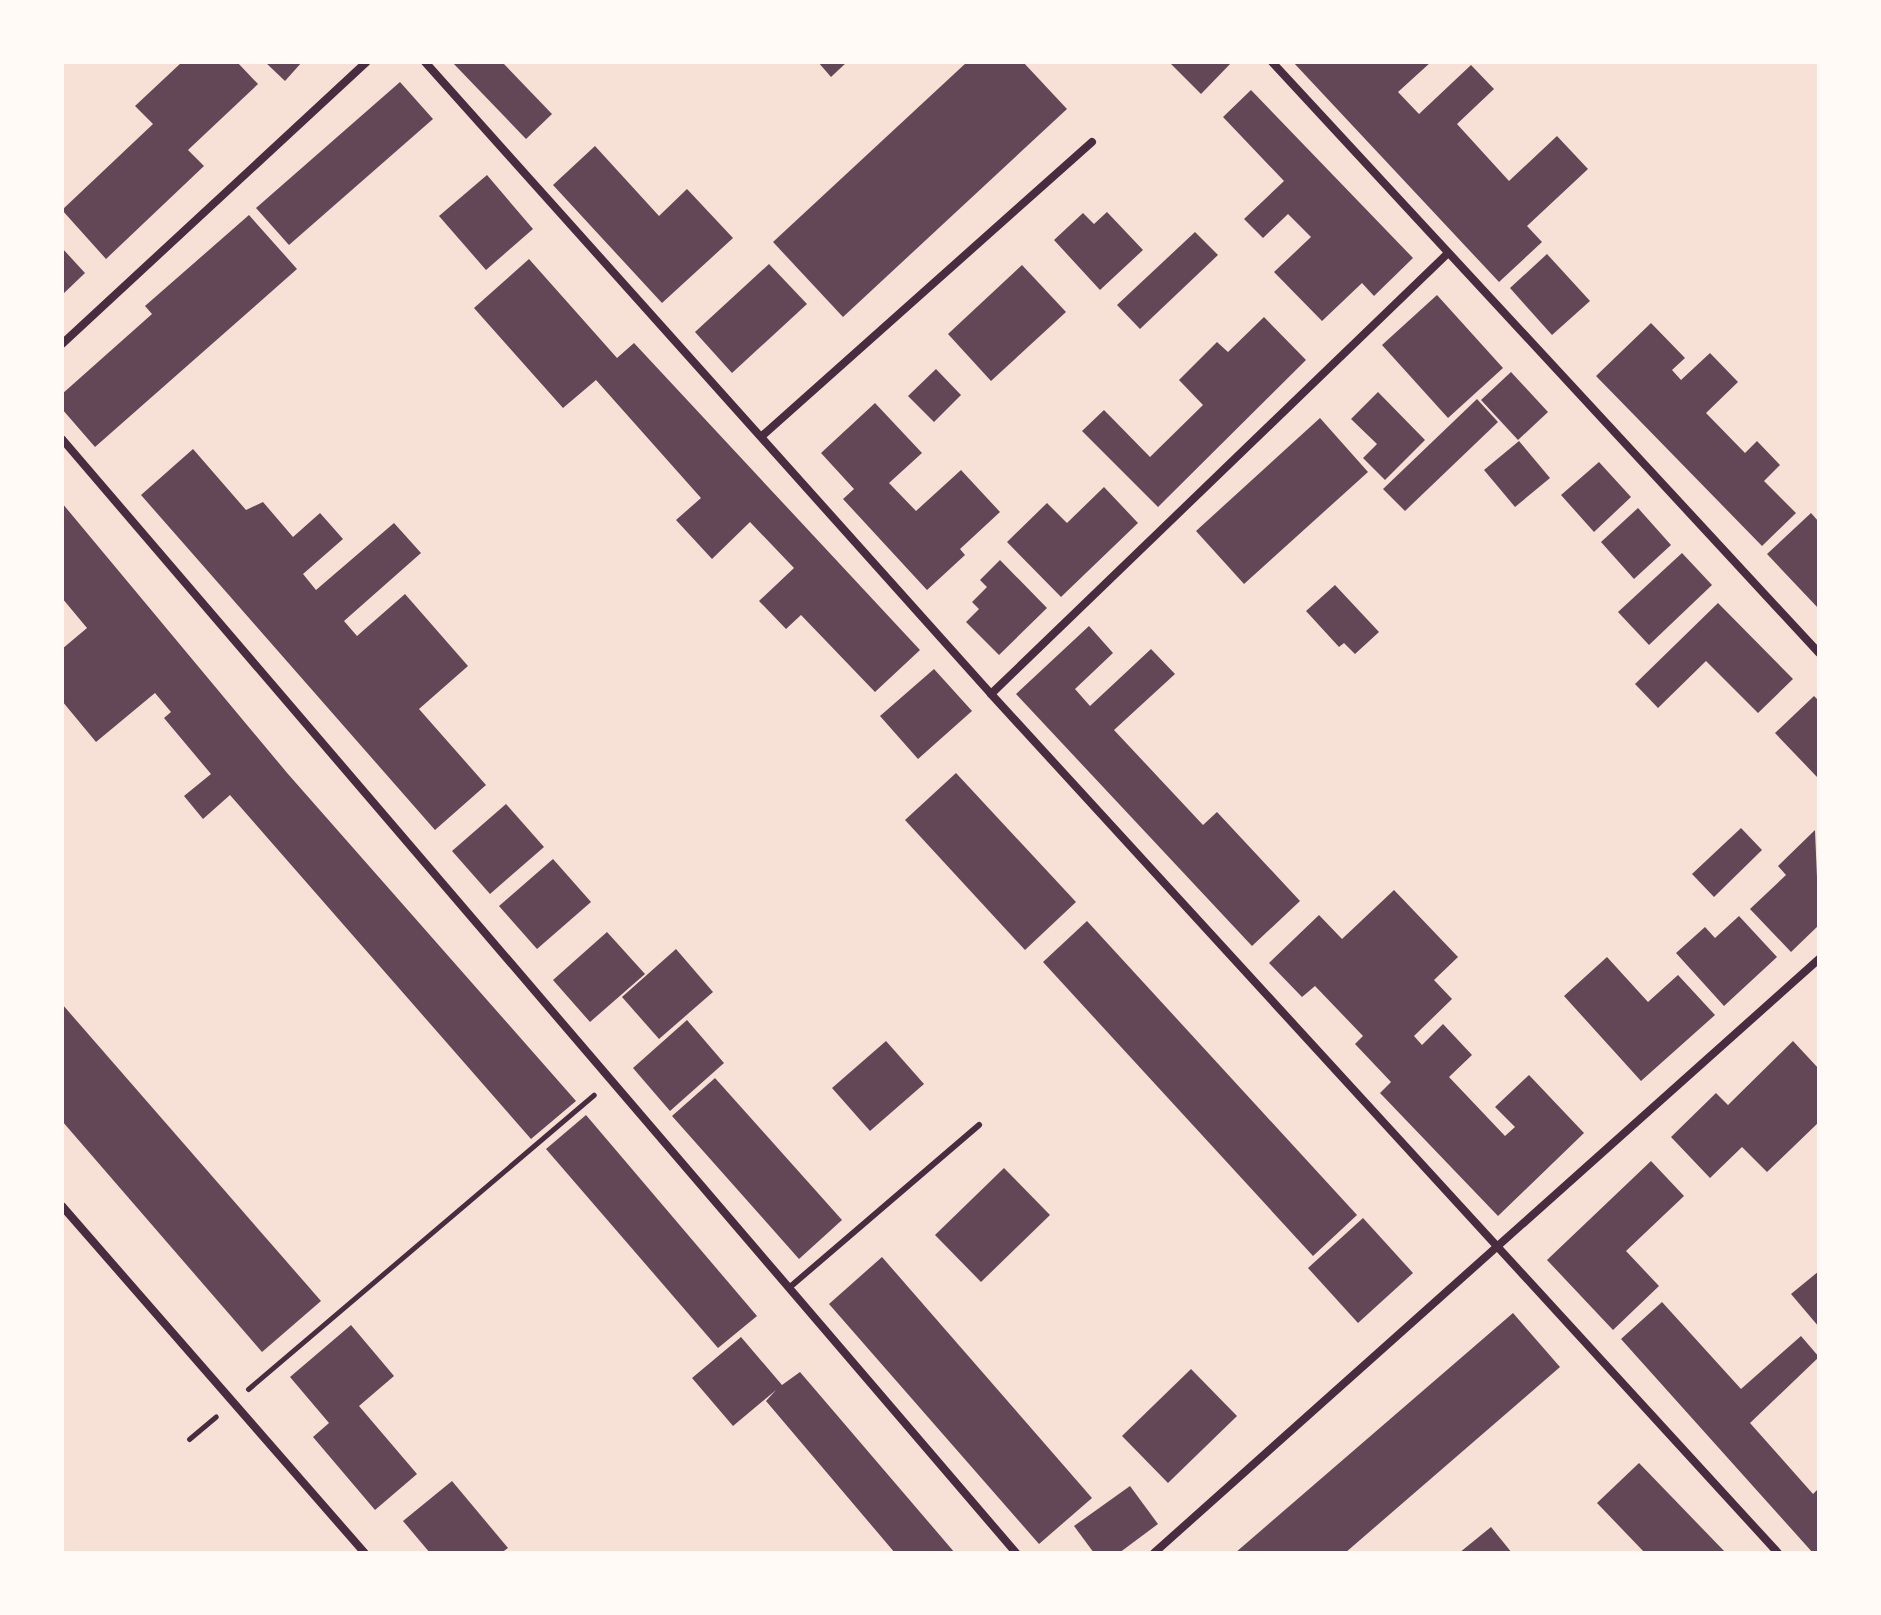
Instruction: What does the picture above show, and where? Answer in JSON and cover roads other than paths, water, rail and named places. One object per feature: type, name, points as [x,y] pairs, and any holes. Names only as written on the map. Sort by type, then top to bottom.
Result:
[{"type":"street","points":[[62,344],[367,62]]},
{"type":"street","points":[[425,62],[991,694],[1497,1250],[1778,1553]]},
{"type":"street","points":[[1272,62],[1446,255],[1819,653]]},
{"type":"street","points":[[762,436],[1092,142]]},
{"type":"street","points":[[991,694],[1446,255]]},
{"type":"street","points":[[62,439],[1016,1553]]},
{"type":"street","points":[[1154,1553],[1497,1250],[1819,959]]},
{"type":"street","points":[[62,1206],[365,1553]]},
{"type":"lane","points":[[790,1287],[979,1125]]}]
